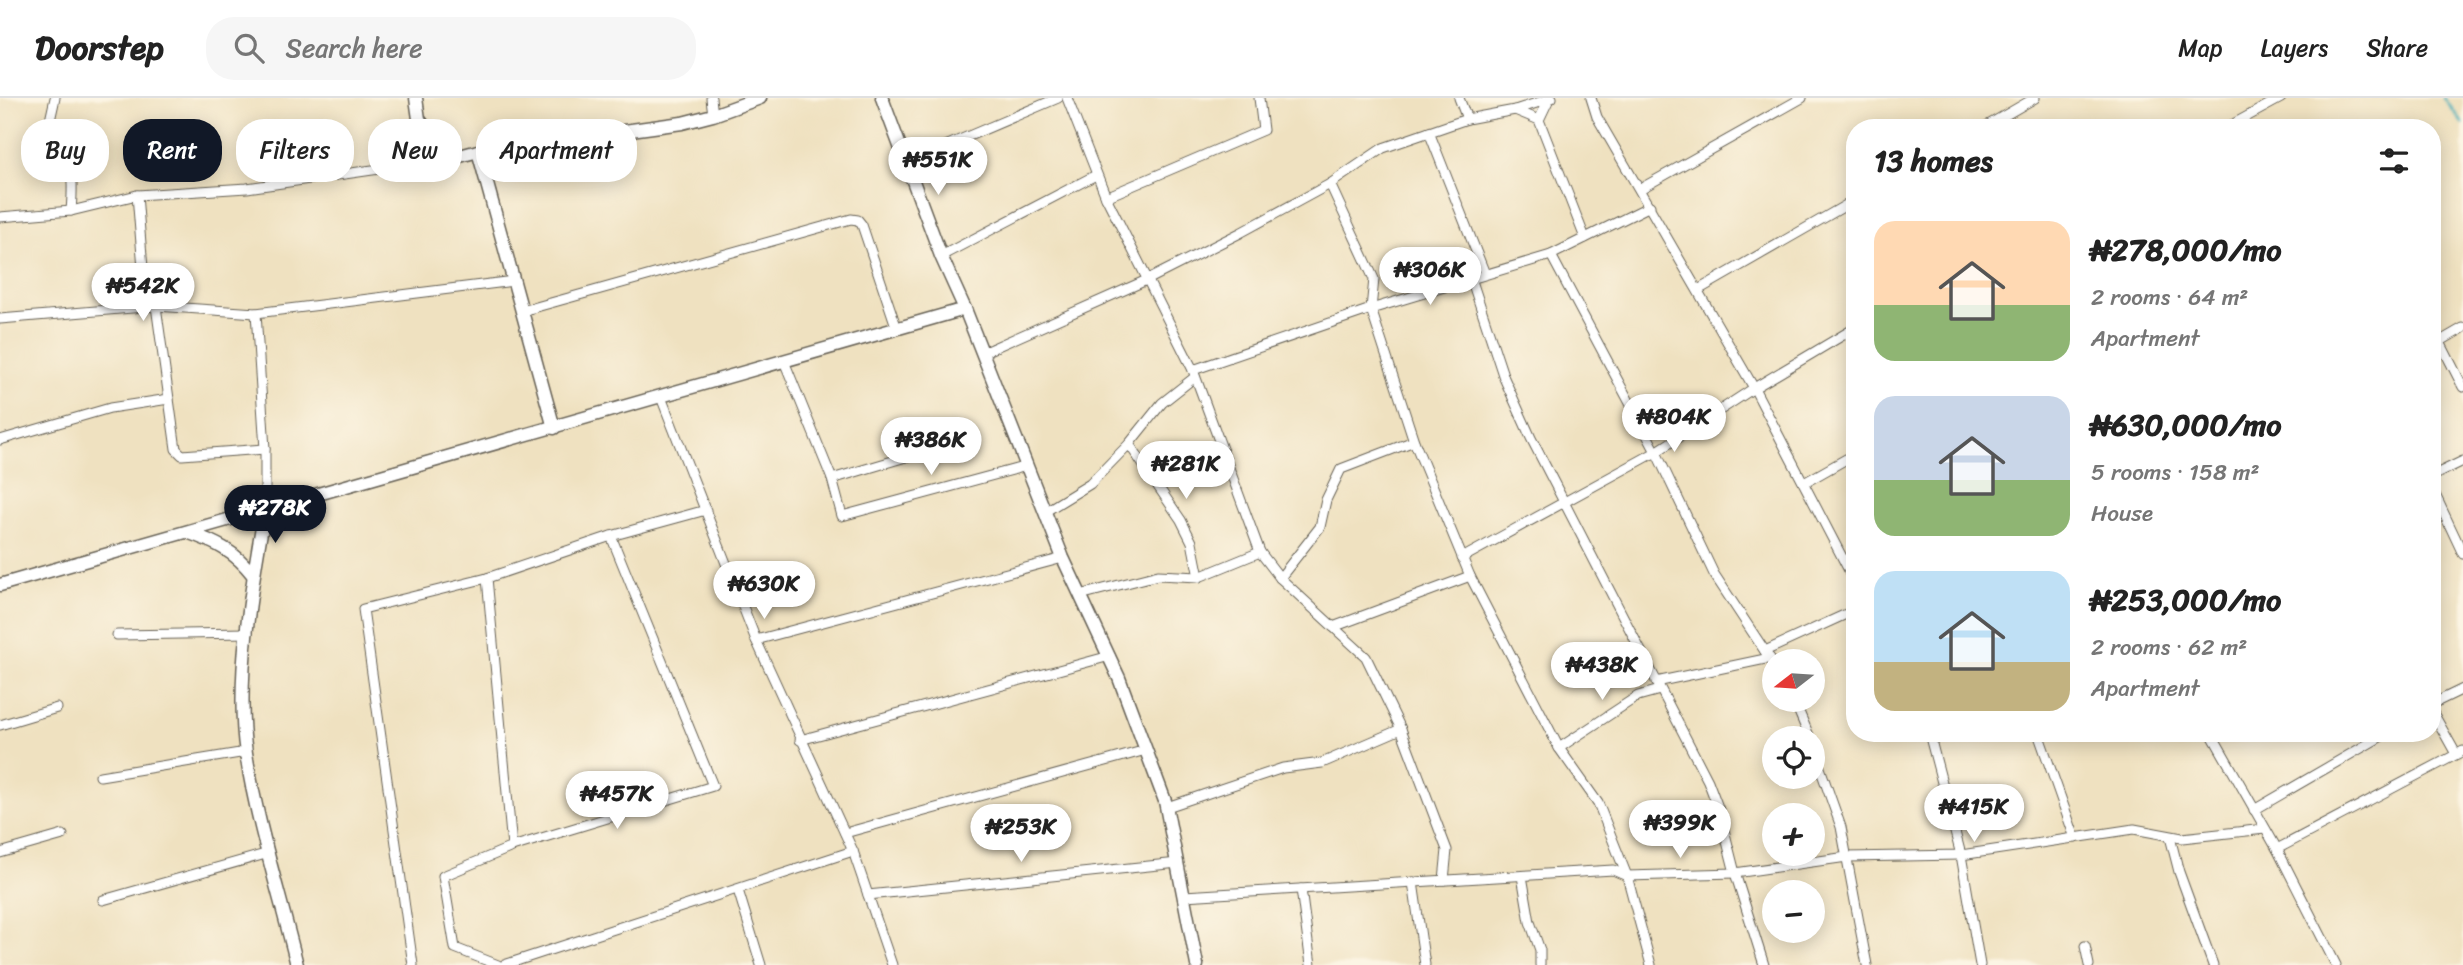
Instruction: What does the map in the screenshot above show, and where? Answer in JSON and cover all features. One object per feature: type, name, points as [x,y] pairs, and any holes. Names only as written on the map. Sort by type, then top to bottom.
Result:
[{"type":"street","points":[[55,98],[47,134],[62,148],[74,178],[71,211]]},
{"type":"street","points":[[416,98],[419,119]]},
{"type":"street","points":[[711,98],[713,116]]},
{"type":"street","points":[[637,129],[713,116],[760,98]]},
{"type":"street","points":[[882,98],[941,256],[965,309],[1063,558],[1110,656],[1167,807],[1196,965]]},
{"type":"street","points":[[908,162],[1058,98]]},
{"type":"street","points":[[1067,98],[1106,197],[1194,374],[1261,552],[1280,578],[1366,657],[1401,729],[1447,850],[1444,880]]},
{"type":"street","points":[[1106,197],[1263,130],[1259,98]]},
{"type":"street","points":[[1459,98],[1467,119]]},
{"type":"street","points":[[1591,98],[1597,117],[1754,388],[1846,565]]},
{"type":"street","points":[[1640,189],[1802,98]]},
{"type":"street","points":[[1999,119],[2035,98]]},
{"type":"street","points":[[2242,119],[2281,98]]},
{"type":"street","points":[[982,353],[1149,279],[1330,184],[1383,148],[1467,119],[1515,110],[1551,99]]},
{"type":"street","points":[[1539,120],[1551,99]]},
{"type":"street","points":[[1515,110],[1539,120],[1584,238]]},
{"type":"street","points":[[1429,132],[1485,274]]},
{"type":"street","points":[[0,217],[71,211],[137,195],[247,188],[368,171]]},
{"type":"street","points":[[941,256],[1096,175]]},
{"type":"street","points":[[487,182],[554,428]]},
{"type":"street","points":[[1330,184],[1374,279],[1371,309],[1414,441],[1469,576],[1559,748],[1598,803],[1627,876],[1651,965]]},
{"type":"street","points":[[137,195],[143,268],[156,306],[176,449],[182,455],[265,449]]},
{"type":"street","points":[[1046,512],[1090,484],[1129,444],[1162,403],[1194,374],[1371,309],[1551,255],[1650,206]]},
{"type":"street","points":[[1698,290],[1846,206]]},
{"type":"street","points":[[522,311],[851,219],[858,220],[862,225],[897,329]]},
{"type":"street","points":[[1551,255],[1656,452],[1714,574],[1764,649]]},
{"type":"street","points":[[1471,278],[1504,378],[1531,438],[1719,810],[1735,873],[1764,965]]},
{"type":"street","points":[[0,320],[156,306],[256,313],[514,281]]},
{"type":"street","points":[[0,585],[965,309]]},
{"type":"street","points":[[256,313],[265,449],[265,510],[253,575],[248,634],[243,698],[246,752],[297,965]]},
{"type":"street","points":[[2441,341],[2463,328]]},
{"type":"street","points":[[1462,558],[1656,452],[1754,388],[1846,333]]},
{"type":"street","points":[[2441,352],[2463,387]]},
{"type":"street","points":[[784,361],[832,479],[842,516],[1027,466]]},
{"type":"street","points":[[662,397],[756,640],[853,851],[892,965]]},
{"type":"street","points":[[0,440],[110,408],[169,399]]},
{"type":"street","points":[[832,479],[973,437]]},
{"type":"street","points":[[1280,578],[1320,527],[1326,500],[1341,469],[1414,441]]},
{"type":"street","points":[[1129,444],[1181,520],[1192,542],[1199,577]]},
{"type":"street","points":[[1804,483],[1846,459]]},
{"type":"street","points":[[2441,472],[2463,461]]},
{"type":"street","points":[[2441,507],[2463,554]]},
{"type":"street","points":[[413,965],[362,609],[488,578],[611,536],[706,510]]},
{"type":"street","points":[[187,532],[219,544],[241,559],[253,575]]},
{"type":"street","points":[[498,965],[455,948],[443,876],[512,847],[713,786],[611,536]]},
{"type":"street","points":[[1080,596],[1158,575],[1199,577],[1261,552]]},
{"type":"street","points":[[756,640],[1063,558]]},
{"type":"street","points":[[1333,628],[1469,576]]},
{"type":"street","points":[[488,578],[512,847]]},
{"type":"street","points":[[1786,649],[1846,615]]},
{"type":"street","points":[[117,635],[248,634]]},
{"type":"street","points":[[800,740],[1110,656]]},
{"type":"street","points":[[1559,748],[1638,696],[1658,686],[1762,660]]},
{"type":"street","points":[[2441,700],[2463,689]]},
{"type":"street","points":[[0,725],[57,708]]},
{"type":"street","points":[[2277,849],[2460,752],[2441,724]]},
{"type":"street","points":[[1167,807],[1283,768],[1322,763],[1401,729]]},
{"type":"street","points":[[1931,742],[1961,855],[1980,965]]},
{"type":"street","points":[[2041,742],[2075,838]]},
{"type":"street","points":[[2216,742],[2277,849],[2336,965]]},
{"type":"street","points":[[2254,810],[2365,742]]},
{"type":"street","points":[[845,833],[1146,750]]},
{"type":"street","points":[[100,776],[246,752]]},
{"type":"street","points":[[1825,782],[1841,827],[1867,965]]},
{"type":"street","points":[[1184,896],[1613,870],[1627,876],[1735,873],[1847,857],[1961,855],[2133,829],[2182,838],[2265,829]]},
{"type":"street","points":[[0,853],[63,835]]},
{"type":"street","points":[[2170,837],[2183,884],[2213,965]]},
{"type":"street","points":[[504,965],[853,851]]},
{"type":"street","points":[[103,900],[270,853]]},
{"type":"street","points":[[868,895],[1178,863]]},
{"type":"street","points":[[1522,876],[1530,922],[1540,950],[1540,965]]},
{"type":"street","points":[[1413,882],[1425,965]]},
{"type":"street","points":[[1301,889],[1311,965]]},
{"type":"street","points":[[738,890],[761,965]]},
{"type":"street","points":[[2085,946],[2089,965]]},
{"type":"waterway","points":[[2444,98],[2463,124]]}]
